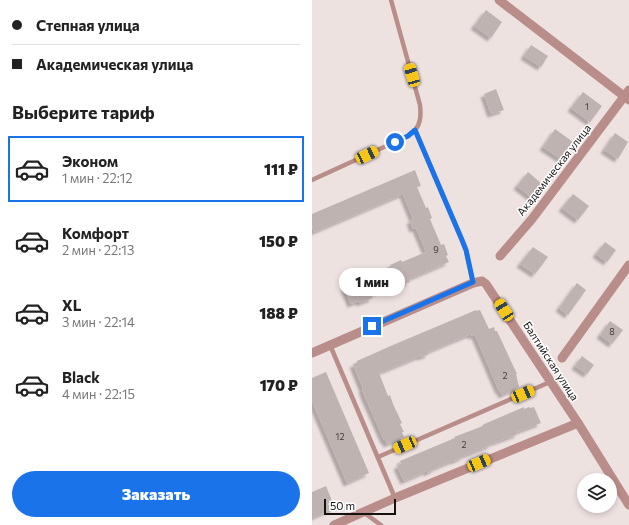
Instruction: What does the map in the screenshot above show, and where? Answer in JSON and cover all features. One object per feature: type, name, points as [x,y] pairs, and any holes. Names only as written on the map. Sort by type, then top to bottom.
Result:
[{"type":"street","points":[[499,0],[628,96]]},
{"type":"street","name":"Академическая улица","points":[[500,256],[532,219],[628,96]]},
{"type":"street","points":[[562,358],[629,265]]},
{"type":"street","name":"Балтийская улица","points":[[473,282],[482,281],[486,284],[578,423],[629,505]]},
{"type":"street","points":[[312,353],[473,282]]},
{"type":"street","points":[[334,525],[395,498],[578,423]]},
{"type":"lane","points":[[312,180],[408,136],[418,126],[421,119],[420,105],[391,0]]},
{"type":"lane","points":[[415,130],[466,250],[473,282]]},
{"type":"lane","points":[[330,345],[395,498]]},
{"type":"lane","points":[[378,457],[550,382]]},
{"type":"lane","points":[[363,512],[381,525]]},
{"type":"building","points":[[486,10],[502,22],[491,38],[474,26]]},
{"type":"building","points":[[531,45],[548,56],[541,67],[524,56]]},
{"type":"building","points":[[496,89],[504,110],[491,114],[484,94]]},
{"type":"building","points":[[583,92],[602,106],[590,122],[571,108]]},
{"type":"building","points":[[555,129],[573,142],[561,159],[543,147]]},
{"type":"building","points":[[615,133],[628,142],[618,159],[604,150]]},
{"type":"building","points":[[415,170],[421,186],[417,187],[426,208],[428,207],[432,218],[430,219],[441,245],[444,244],[448,255],[446,256],[449,262],[409,279],[410,282],[397,287],[396,284],[371,295],[373,298],[360,303],[359,301],[351,304],[344,287],[354,282],[353,280],[367,274],[368,276],[401,260],[402,262],[426,252],[416,228],[413,229],[410,221],[413,219],[403,194],[314,232],[312,227],[312,214]]},
{"type":"building","points":[[528,172],[542,184],[531,197],[517,186]]},
{"type":"building","points":[[573,194],[589,206],[578,220],[562,208]]},
{"type":"building","points":[[605,242],[616,250],[607,262],[596,254]]},
{"type":"building","points":[[533,247],[548,257],[535,274],[520,264]]},
{"type":"building","points":[[577,283],[586,290],[568,315],[559,308]]},
{"type":"building","points":[[476,310],[480,310],[489,329],[494,327],[495,331],[497,331],[517,374],[519,387],[502,395],[475,335],[472,336],[471,334],[428,352],[429,354],[420,356],[379,373],[388,396],[390,395],[402,423],[400,424],[404,432],[402,432],[404,437],[387,444],[365,397],[353,364],[393,345]]},
{"type":"building","points":[[610,321],[623,330],[612,344],[600,335]]},
{"type":"building","points":[[582,356],[594,365],[587,374],[575,366]]},
{"type":"building","points":[[326,372],[369,473],[347,483],[312,401],[312,378]]},
{"type":"building","points":[[524,407],[524,409],[534,407],[541,423],[517,432],[518,434],[490,444],[491,445],[435,468],[427,473],[427,471],[404,481],[397,466],[401,464],[400,461]]},
{"type":"building","points":[[326,486],[335,508],[312,518],[312,492]]},
{"type":"route","points":[[372,326],[473,282],[470,275],[466,250],[415,130],[408,136],[395,142]]}]
